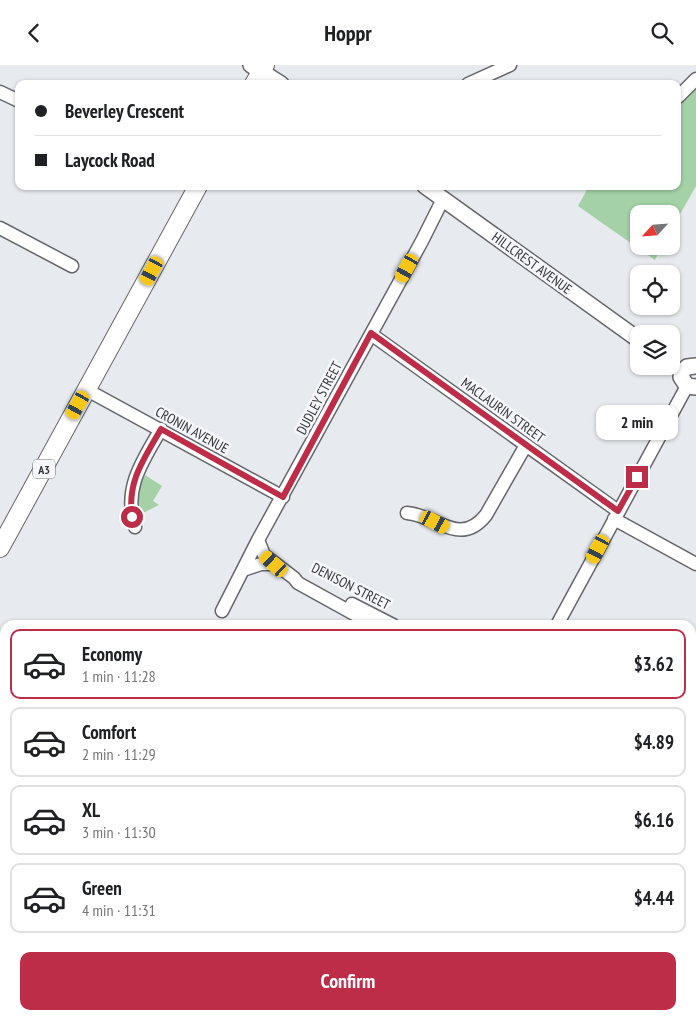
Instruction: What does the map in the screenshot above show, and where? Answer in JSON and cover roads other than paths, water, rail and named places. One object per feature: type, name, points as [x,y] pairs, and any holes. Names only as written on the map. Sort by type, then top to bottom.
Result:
[{"type":"highway","name":"A3","points":[[0,547],[87,390],[192,190]]},
{"type":"main road","points":[[258,71],[274,80]]},
{"type":"main road","name":"HILLCREST AVENUE","points":[[431,190],[630,333]]},
{"type":"street","points":[[477,80],[510,65]]},
{"type":"street","points":[[681,94],[696,79]]},
{"type":"street","points":[[0,92],[15,99]]},
{"type":"street","name":"DUDLEY STREET","points":[[222,611],[258,540],[444,199]]},
{"type":"street","points":[[0,228],[72,266]]},
{"type":"street","name":"MACLAURIN STREET","points":[[371,333],[526,445],[616,515],[696,564]]},
{"type":"street","points":[[560,620],[616,515],[686,375]]},
{"type":"street","name":"CRONIN AVENUE","points":[[87,390],[283,497]]},
{"type":"street","points":[[135,527],[131,511],[132,488],[138,469],[161,429]]},
{"type":"street","points":[[407,513],[422,515],[451,529],[466,529],[478,524],[486,515],[526,445]]},
{"type":"street","name":"DENISON STREET","points":[[258,540],[264,555],[298,583],[365,620]]},
{"type":"street","points":[[243,571],[260,564],[274,564]]},
{"type":"street","name":"DENISON STREET","points":[[294,578],[301,577],[383,620]]}]
